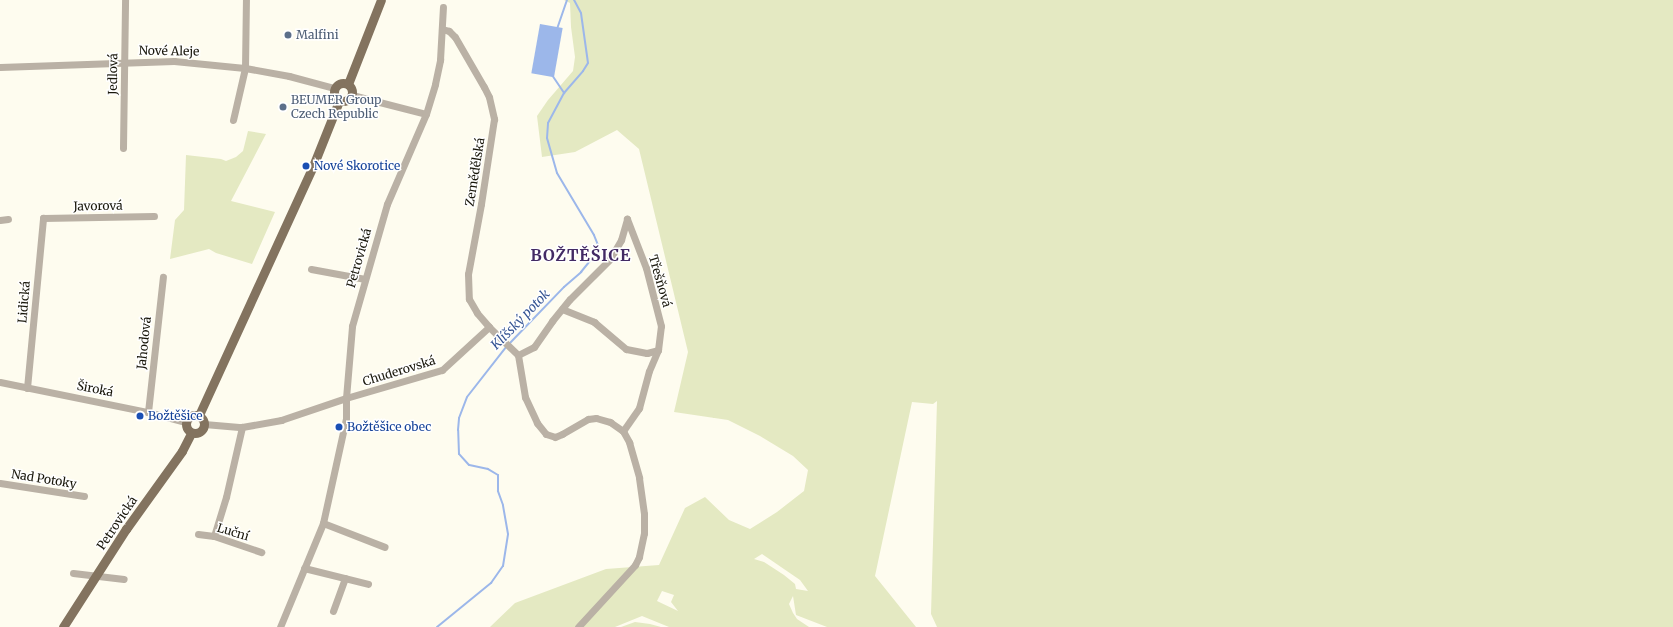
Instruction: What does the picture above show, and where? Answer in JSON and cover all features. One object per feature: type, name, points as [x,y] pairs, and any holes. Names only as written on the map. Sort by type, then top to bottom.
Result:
[{"type":"main road","points":[[348,84],[381,0]]},
{"type":"main road","points":[[340,83],[348,84],[351,87],[352,95],[347,101],[339,101],[334,96],[334,88],[340,83]]},
{"type":"main road","points":[[199,415],[313,166],[339,101]]},
{"type":"main road","points":[[190,415],[199,415],[202,417],[204,424],[201,431],[191,433],[186,428],[185,422],[190,415]]},
{"type":"main road","name":"Petrovická","points":[[63,627],[126,529],[182,451],[191,433]]},
{"type":"street","name":"Jedlová","points":[[123,148],[125,0]]},
{"type":"street","points":[[233,120],[245,68],[246,0]]},
{"type":"street","name":"Petrovická","points":[[280,627],[323,523],[346,418],[346,398],[352,326],[387,204],[426,114],[435,84],[440,60],[443,7]]},
{"type":"street","name":"Zemědělská","points":[[442,29],[455,37],[484,87],[490,101],[494,119],[467,288],[469,299],[476,313],[489,327]]},
{"type":"street","name":"Nové Aleje","points":[[0,67],[124,61],[174,61],[245,68],[289,76],[334,88]]},
{"type":"street","points":[[352,95],[426,114]]},
{"type":"street","name":"Javorová","points":[[43,218],[154,216]]},
{"type":"street","name":"Lidická","points":[[27,388],[43,218]]},
{"type":"street","points":[[0,220],[8,219]]},
{"type":"street","name":"Třešňová","points":[[562,309],[610,259],[621,240],[627,219],[646,268],[661,326],[658,350],[649,371],[639,408],[623,431]]},
{"type":"street","points":[[311,270],[365,279]]},
{"type":"street","name":"Jahodová","points":[[148,412],[163,277]]},
{"type":"street","points":[[518,355],[534,347],[562,309],[594,322],[626,349],[647,353],[658,350]]},
{"type":"street","points":[[489,327],[518,355],[525,397],[537,423],[546,434],[555,436],[562,434],[582,422],[596,418],[610,422],[623,431],[630,442],[643,497],[644,514],[642,548],[635,565],[578,627]]},
{"type":"street","name":"Chuderovská","points":[[346,398],[442,370],[489,327]]},
{"type":"street","name":"Široká","points":[[0,382],[148,412],[185,422]]},
{"type":"street","points":[[204,424],[242,427],[281,420],[346,398]]},
{"type":"street","points":[[214,536],[226,497],[242,427]]},
{"type":"street","name":"Nad Potoky","points":[[0,483],[84,496]]},
{"type":"street","points":[[323,523],[385,547]]},
{"type":"street","name":"Luční","points":[[198,534],[214,536],[261,552]]},
{"type":"street","points":[[304,568],[368,584]]},
{"type":"street","points":[[72,573],[124,579]]},
{"type":"street","points":[[334,611],[345,578]]},
{"type":"green space","points":[[564,0],[1673,0],[1673,627],[937,627],[931,614],[937,401],[933,404],[912,402],[875,576],[916,627],[827,627],[796,615],[793,596],[789,604],[793,613],[797,619],[809,627],[669,627],[642,616],[615,627],[490,627],[515,603],[606,569],[659,565],[685,508],[705,497],[729,520],[750,529],[777,512],[804,491],[808,470],[793,456],[760,436],[728,420],[674,412],[688,352],[639,149],[617,130],[575,152],[542,157],[537,116],[548,100],[573,71],[575,57],[571,27],[570,3]],"holes":[[[762,554],[800,580],[808,591],[796,589],[795,584],[784,575],[764,562],[754,559]],[[662,591],[674,595],[671,602],[678,611],[657,601]]]},
{"type":"green space","points":[[248,131],[266,134],[231,201],[275,212],[252,264],[216,253],[209,249],[170,259],[175,220],[184,210],[186,155],[221,159],[226,161],[236,157],[243,151]]},
{"type":"green space","points":[[635,622],[650,624],[661,627],[621,627]]},
{"type":"water","points":[[540,24],[563,28],[554,77],[531,73]]},
{"type":"waterway","points":[[557,29],[567,0]]},
{"type":"waterway","name":"Klíšský potok","points":[[509,344],[564,287],[581,272],[598,251],[598,245],[594,235],[557,173],[547,138],[548,123],[564,93],[588,63],[581,13],[574,0]]},
{"type":"waterway","points":[[552,75],[564,93]]},
{"type":"waterway","name":"Klíšský potok","points":[[437,627],[491,583],[503,566],[508,534],[503,505],[498,491],[498,475],[488,469],[469,465],[459,454],[458,430],[459,418],[467,397],[506,347]]},
{"type":"place","name":"Malfini","points":[[288,35]]},
{"type":"place","name":"BEUMER Group Czech Republic","points":[[283,107]]},
{"type":"place","name":"Nové Skorotice","points":[[306,166]]},
{"type":"place","name":"Božtěšice","points":[[140,416]]},
{"type":"place","name":"Božtěšice obec","points":[[339,427]]},
{"type":"district","name":"BOŽTĚŠICE","points":[[581,255]]}]
